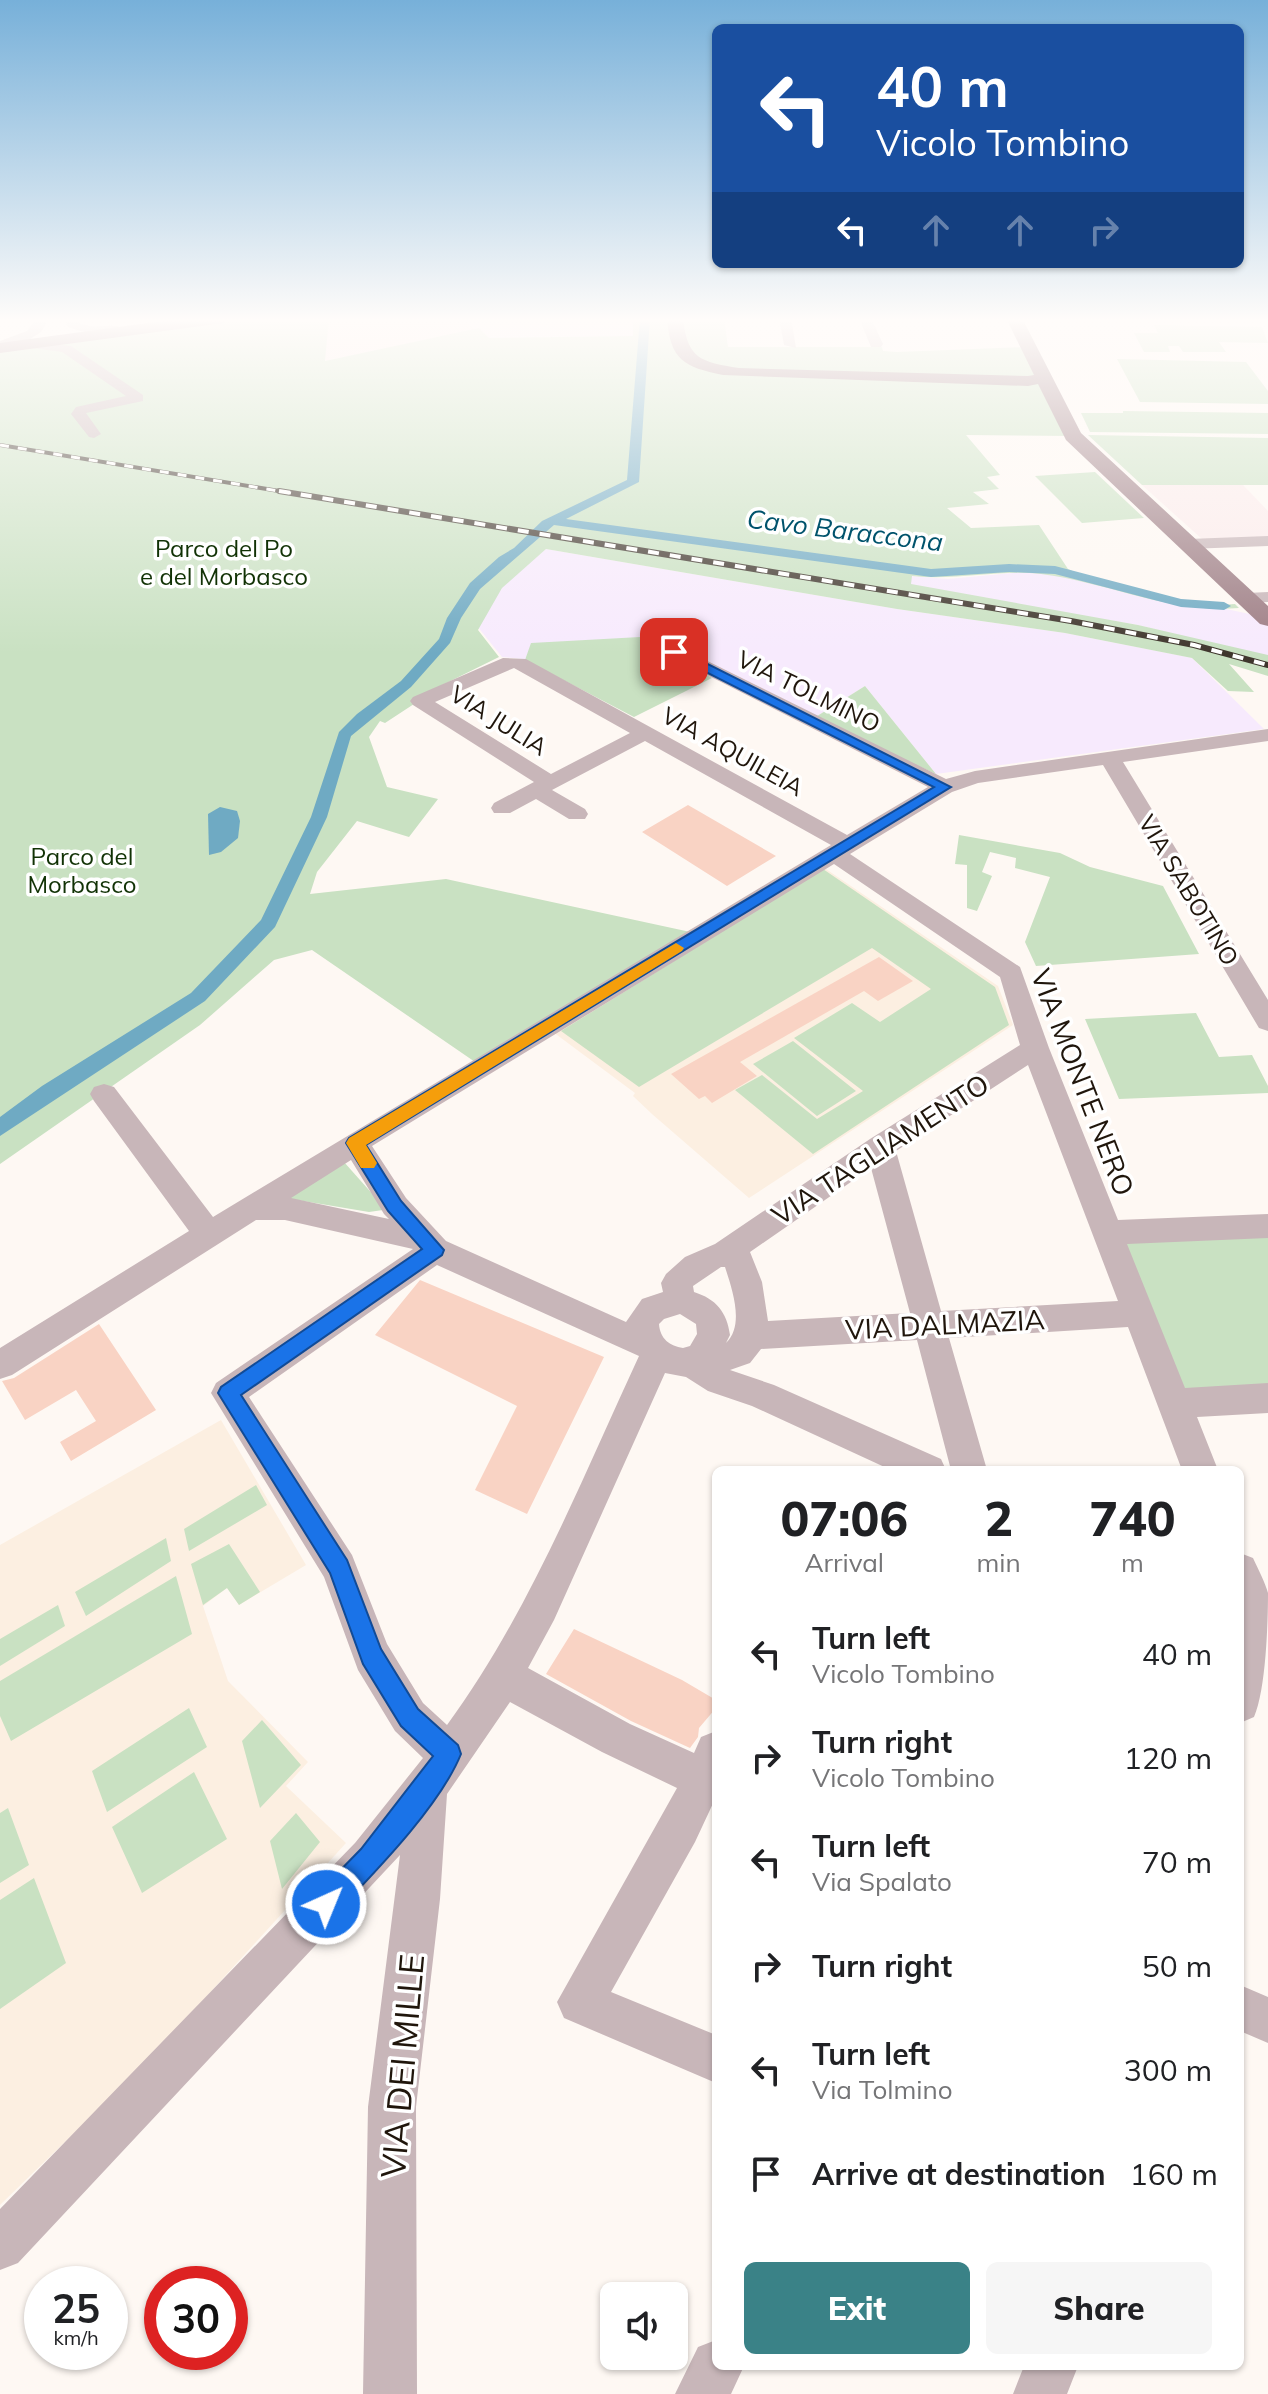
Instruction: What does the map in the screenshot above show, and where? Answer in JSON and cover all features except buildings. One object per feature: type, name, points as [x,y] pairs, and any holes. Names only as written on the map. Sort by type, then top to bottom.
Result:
[{"type":"main road","points":[[1070,430],[1188,544],[1257,598],[1268,619]]},
{"type":"street","points":[[91,430],[94,434]]},
{"type":"street","points":[[1188,544],[1268,541]]},
{"type":"street","name":"VIA TOLMINO","points":[[653,640],[944,787]]},
{"type":"street","name":"VIA AQUILEIA","points":[[420,701],[510,662],[519,663],[647,732],[840,848]]},
{"type":"street","name":"VIA JULIA","points":[[420,701],[543,786],[577,814]]},
{"type":"street","points":[[502,808],[647,732]]},
{"type":"street","points":[[0,1365],[208,1233],[944,787],[975,777],[1268,735]]},
{"type":"street","name":"VIA SABOTINO","points":[[1109,757],[1268,1022]]},
{"type":"street","name":"VIA MONTE NERO","points":[[840,848],[1011,973],[1035,1048],[1198,1466]]},
{"type":"street","name":"VIA TAGLIAMENTO","points":[[680,1301],[677,1283],[684,1275],[1035,1048]]},
{"type":"street","points":[[104,1094],[208,1233]]},
{"type":"street","points":[[355,1143],[395,1206],[429,1244]]},
{"type":"street","points":[[880,1147],[968,1466]]},
{"type":"street","points":[[253,1208],[287,1209],[429,1244],[595,1321],[679,1346],[736,1357],[745,1351],[752,1336],[736,1244]]},
{"type":"street","points":[[1107,1233],[1268,1226]]},
{"type":"street","points":[[429,1244],[228,1393],[339,1568],[372,1656],[438,1771]]},
{"type":"street","points":[[0,2245],[370,1858],[489,1701],[679,1346],[714,1325],[709,1315],[691,1303],[680,1301],[656,1306],[679,1346],[720,1381],[762,1395],[874,1460],[906,1466]]},
{"type":"street","name":"VIA DALMAZIA","points":[[752,1336],[1139,1313]]},
{"type":"street","points":[[1174,1404],[1268,1398]]},
{"type":"street","points":[[1244,1582],[1254,1609],[1244,1676]]},
{"type":"street","points":[[503,1676],[616,1738],[709,1766],[680,1827],[580,2002],[712,2057]]},
{"type":"street","name":"VIA DEI MILLE","points":[[390,2394],[392,2107],[416,1910],[438,1771]]},
{"type":"street","points":[[1244,2010],[1268,2020]]},
{"type":"street","points":[[702,2394],[715,2370]]},
{"type":"street","points":[[1040,2394],[1049,2370]]},
{"type":"shaded area","points":[[625,430],[652,430],[651,447]]},
{"type":"shaded area","points":[[1142,485],[1243,485],[1268,511],[1268,538],[1202,539]]},
{"type":"shaded area","points":[[546,549],[897,609],[1065,633],[1192,658],[1264,729],[936,774],[865,686],[814,718],[712,678],[502,657],[477,626],[499,587]]},
{"type":"shaded area","points":[[798,567],[948,579],[1046,570],[1268,618],[1268,657],[1138,625]]},
{"type":"shaded area","points":[[823,867],[998,986],[1013,1025],[749,1198],[652,1114],[633,1096],[635,1093],[553,1032]]},
{"type":"shaded area","points":[[221,1420],[306,1565],[239,1605],[227,1588],[203,1606],[228,1681],[308,1762],[286,1786],[346,1843],[145,2064],[0,2205],[0,1545]]},
{"type":"green space","name":"Parco del Po e del Morbasco","points":[[0,430],[1070,430],[1073,436],[966,435],[1000,475],[987,477],[999,489],[973,492],[989,504],[947,508],[971,528],[1039,525],[1068,569],[1083,576],[1205,606],[1235,604],[1239,608],[1213,609],[1164,602],[1041,574],[912,576],[911,584],[1138,625],[1268,655],[1268,676],[1229,664],[1254,692],[1228,691],[1192,658],[1065,633],[897,609],[546,549],[502,588],[478,630],[499,657],[416,698],[414,704],[385,723],[380,721],[369,737],[387,787],[438,799],[409,837],[357,821],[317,872],[310,894],[446,879],[695,933],[478,1064],[312,950],[274,960],[200,1025],[0,1164]]},
{"type":"green space","points":[[1089,430],[1268,430],[1268,434]]},
{"type":"green space","points":[[1088,435],[1268,438],[1268,485],[1142,485]]},
{"type":"green space","points":[[1095,472],[1144,518],[1082,523],[1035,476]]},
{"type":"green space","points":[[640,637],[712,678],[634,717],[525,660],[531,643]]},
{"type":"green space","points":[[865,686],[936,774],[814,718]]},
{"type":"green space","points":[[959,835],[1060,853],[1090,867],[1163,886],[1199,954],[1036,966],[1025,942],[1050,877],[1015,868],[1016,858],[990,852],[982,872],[992,876],[977,911],[967,908],[967,865],[955,864]]},
{"type":"green space","points":[[823,869],[995,987],[1009,1025],[813,1154],[735,1090],[762,1075],[817,1119],[863,1091],[794,1038],[852,1003],[880,1022],[931,989],[872,948],[639,1087],[561,1031]]},
{"type":"green space","points":[[1196,1013],[1219,1057],[1252,1055],[1268,1086],[1268,1093],[1119,1099],[1085,1019]]},
{"type":"green space","points":[[793,1041],[856,1091],[817,1116],[753,1064]]},
{"type":"green space","points":[[344,1162],[384,1207],[383,1210],[369,1212],[291,1199],[290,1192]]},
{"type":"green space","points":[[1268,1233],[1268,1390],[1181,1395],[1120,1241]]},
{"type":"green space","points":[[256,1485],[267,1505],[189,1551],[184,1529]]},
{"type":"green space","points":[[166,1538],[171,1561],[86,1616],[75,1592]]},
{"type":"green space","points":[[229,1544],[260,1592],[239,1605],[227,1588],[203,1605],[191,1564]]},
{"type":"green space","points":[[176,1576],[192,1634],[11,1741],[0,1716],[0,1681]]},
{"type":"green space","points":[[58,1605],[65,1626],[0,1666],[0,1639]]},
{"type":"green space","points":[[189,1708],[207,1747],[107,1812],[92,1771]]},
{"type":"green space","points":[[262,1720],[301,1765],[260,1808],[242,1741]]},
{"type":"green space","points":[[194,1772],[227,1839],[142,1893],[112,1827]]},
{"type":"green space","points":[[8,1808],[29,1865],[0,1883],[0,1813]]},
{"type":"green space","points":[[296,1813],[320,1842],[282,1889],[270,1841]]},
{"type":"green space","points":[[34,1878],[66,1963],[0,2009],[0,1900]]},
{"type":"water","points":[[220,807],[237,811],[240,821],[238,838],[221,852],[209,855],[208,814]]},
{"type":"waterway","points":[[0,1128],[49,1091],[198,997],[269,923],[319,817],[344,735],[362,717],[406,684],[445,640],[454,618],[475,586],[503,560],[518,551],[546,524],[633,482],[637,430]]},
{"type":"waterway","name":"Cavo Baraccona","points":[[554,521],[931,573],[1009,568],[1055,570],[1076,573],[1181,603],[1224,606]]},
{"type":"railway","points":[[0,445],[291,493]]},
{"type":"railway","points":[[279,491],[1071,621],[1194,645],[1268,665]]},
{"type":"slow traffic","points":[[368,1163],[355,1143],[676,948]]},
{"type":"route","points":[[326,1904],[370,1858],[427,1787],[449,1754],[409,1717],[372,1656],[339,1568],[228,1393],[435,1250],[395,1206],[355,1143],[944,787],[674,652]]},
{"type":"park label","name":"Parco del Morbasco","points":[[82,870]]}]
